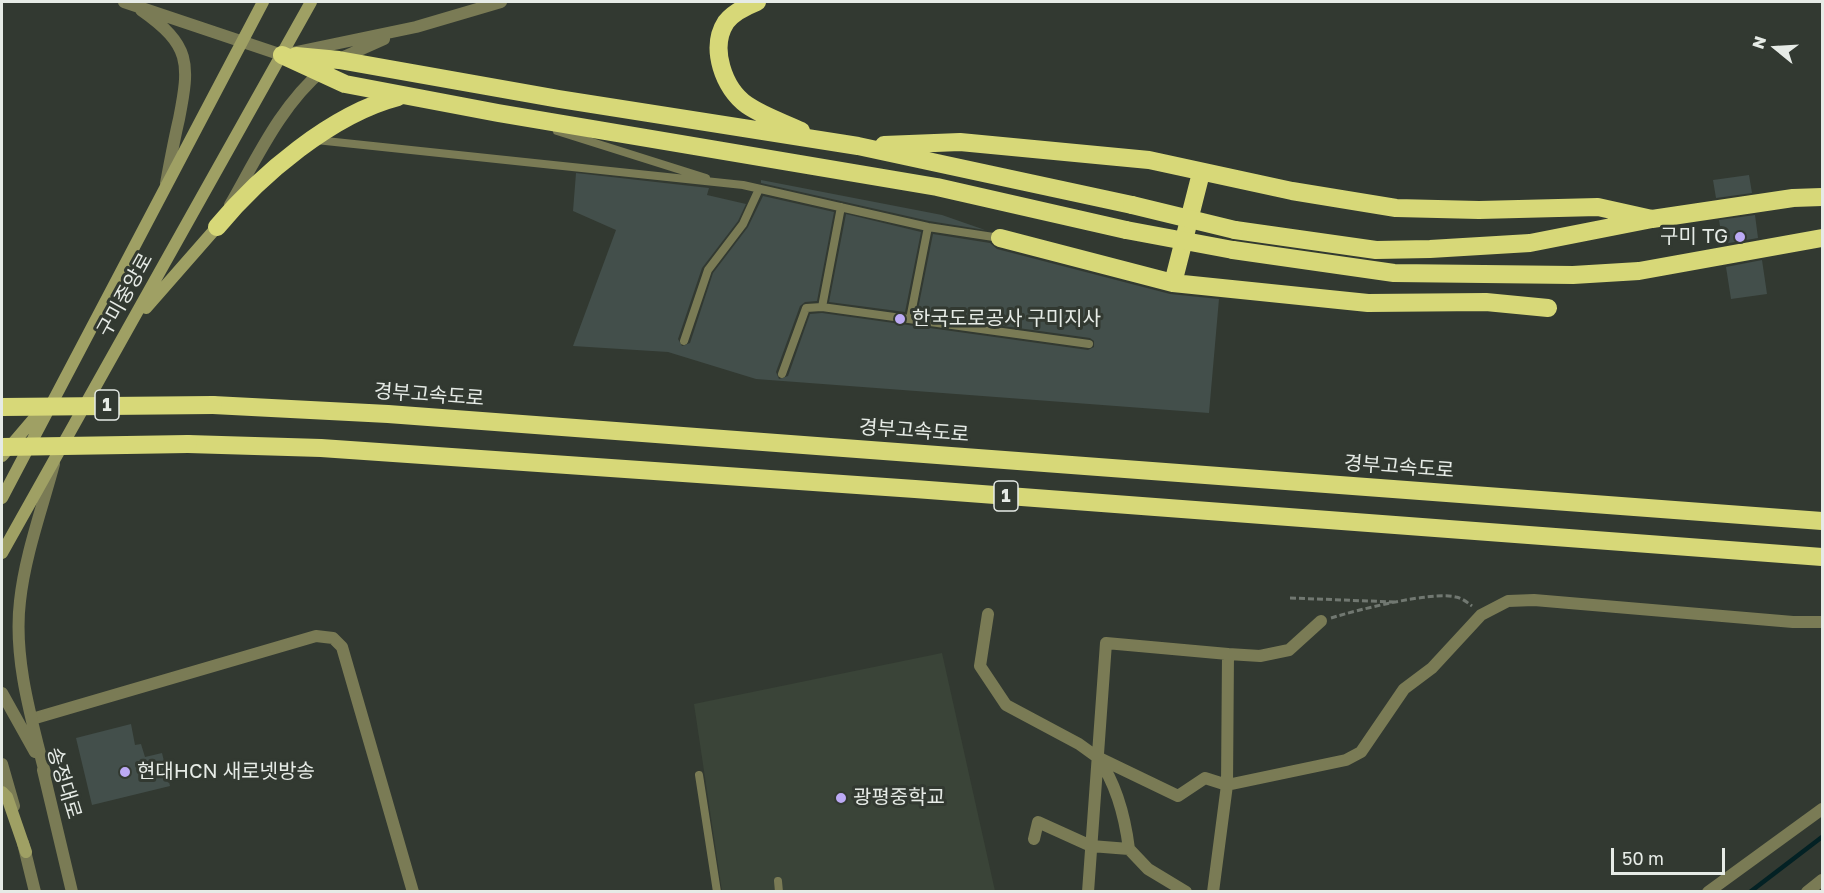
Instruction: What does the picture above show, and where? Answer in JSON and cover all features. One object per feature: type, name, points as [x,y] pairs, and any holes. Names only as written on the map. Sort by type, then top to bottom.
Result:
[{"type":"highway","points":[[757,2],[746,6],[726,22],[719,47],[724,81],[746,105],[819,140]]},
{"type":"highway","points":[[282,55],[339,60],[559,99],[858,146],[1132,205],[1235,230],[1377,250],[1530,243],[1652,219],[1793,198],[1822,197]]},
{"type":"highway","points":[[282,55],[345,84],[498,113],[937,187],[1126,230],[1233,250],[1394,273],[1573,275],[1639,271],[1822,238]]},
{"type":"highway","points":[[217,227],[287,158],[356,111],[405,95]]},
{"type":"highway","points":[[858,146],[960,142],[1149,160],[1201,172],[1396,208],[1479,210],[1598,207],[1652,219]]},
{"type":"highway","points":[[1173,283],[1201,172]]},
{"type":"highway","points":[[1000,238],[1173,283],[1368,303],[1486,302],[1548,308]]},
{"type":"highway","name":"경부고속도로","points":[[2,407],[213,405],[388,414],[1822,521]]},
{"type":"highway","name":"1","points":[[2,447],[188,444],[321,448],[915,489],[1822,557]]},
{"type":"main road","name":"구미중앙로","points":[[2,498],[263,2]]},
{"type":"main road","name":"구미중앙로","points":[[2,553],[311,2]]},
{"type":"main road","points":[[129,327],[217,227]]},
{"type":"main road","points":[[2,456],[58,392]]},
{"type":"main road","points":[[2,792],[7,797],[26,852]]},
{"type":"street","points":[[128,3],[282,55],[416,27],[501,2]]},
{"type":"street","points":[[128,3],[174,39],[186,67],[185,92],[165,188]]},
{"type":"street","points":[[217,227],[302,87],[339,60],[416,27]]},
{"type":"street","points":[[46,777],[23,675],[20,603],[34,536],[57,454]]},
{"type":"street","points":[[988,614],[980,666],[1006,705],[1079,744],[1097,757],[1178,796],[1205,778],[1227,785],[1346,760],[1360,752],[1404,689],[1432,668],[1481,615],[1508,601],[1534,600],[1793,622],[1822,622]]},
{"type":"street","points":[[1088,891],[1106,643],[1260,656],[1289,650],[1321,621]]},
{"type":"street","points":[[32,719],[316,636],[333,638],[342,647],[413,891]]},
{"type":"street","points":[[1212,891],[1227,785],[1228,654]]},
{"type":"street","name":"송정대로","points":[[2,693],[29,740],[46,777],[72,891]]},
{"type":"street","points":[[1097,757],[1114,786],[1129,849],[1148,869],[1186,891]]},
{"type":"street","points":[[2,764],[35,891]]},
{"type":"street","points":[[1708,891],[1822,809]]},
{"type":"street","points":[[1034,838],[1038,822],[1091,846],[1129,849]]},
{"type":"street","points":[[1807,891],[1822,880]]},
{"type":"lane","points":[[498,113],[720,183]]},
{"type":"lane","points":[[313,140],[743,185],[928,227],[1000,238]]},
{"type":"lane","points":[[684,340],[708,270],[743,224],[759,189]]},
{"type":"lane","points":[[822,308],[841,207]]},
{"type":"lane","points":[[910,319],[928,227]]},
{"type":"lane","points":[[782,374],[806,308],[910,319],[1089,344]]},
{"type":"lane","points":[[699,776],[717,891]]},
{"type":"lane","points":[[778,881],[779,891]]},
{"type":"path","points":[[1321,621],[1366,607],[1437,596],[1457,597],[1481,615]]},
{"type":"path","points":[[1290,598],[1406,602]]},
{"type":"shaded area","name":"광평중학교","points":[[942,653],[995,891],[722,891],[694,704]]},
{"type":"building","name":"한국도로공사 구미지사","points":[[576,173],[709,188],[707,195],[746,204],[738,221],[702,268],[678,339],[682,346],[690,343],[713,273],[748,227],[763,196],[834,212],[817,301],[805,302],[800,306],[776,372],[779,379],[788,376],[810,314],[822,313],[1088,350],[1094,347],[1094,341],[1090,338],[917,314],[933,234],[990,243],[997,249],[1170,294],[1219,299],[1209,413],[756,379],[668,352],[573,346],[616,230],[573,211]]},
{"type":"building","points":[[1749,175],[1752,193],[1716,198],[1713,180]]},
{"type":"building","points":[[761,180],[942,215],[985,230],[929,221],[761,183]]},
{"type":"building","points":[[846,214],[921,232],[905,312],[829,302]]},
{"type":"building","points":[[1755,215],[1758,238],[1723,244],[1719,220]]},
{"type":"building","points":[[1762,260],[1767,294],[1731,299],[1726,267]]},
{"type":"building","name":"현대HCN 새로넷방송","points":[[131,724],[135,745],[141,744],[145,757],[162,753],[170,786],[92,805],[76,738]]},
{"type":"waterway","points":[[1750,892],[1822,837]]},
{"type":"place","name":"구미 TG","points":[[1740,237]]},
{"type":"place","name":"한국도로공사 구미지사","points":[[900,319]]},
{"type":"place","name":"현대HCN 새로넷방송","points":[[125,772]]},
{"type":"place","name":"광평중학교","points":[[841,798]]}]
